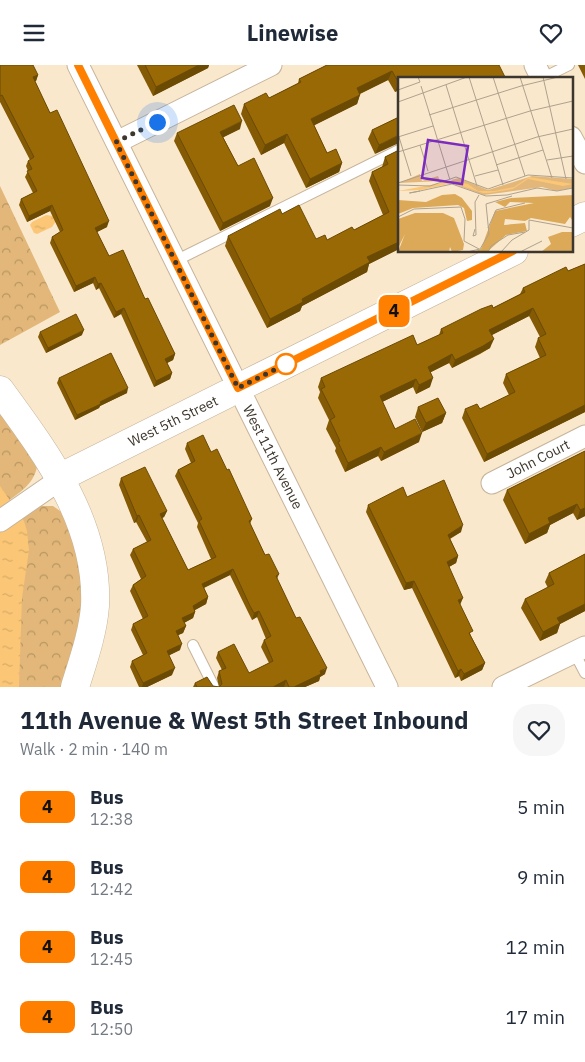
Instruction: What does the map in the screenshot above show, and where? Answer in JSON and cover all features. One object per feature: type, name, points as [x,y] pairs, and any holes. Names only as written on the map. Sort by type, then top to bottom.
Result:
[{"type":"street","name":"West 11th Avenue","points":[[78,65],[387,687]]},
{"type":"street","points":[[116,142],[271,65]]},
{"type":"street","points":[[535,65],[540,77]]},
{"type":"street","points":[[572,139],[585,163]]},
{"type":"street","points":[[572,222],[585,216]]},
{"type":"street","name":"West 5th Street","points":[[8,515],[66,475],[510,253]]},
{"type":"street","points":[[0,390],[46,453],[66,475],[86,540],[95,585],[92,629],[75,687]]},
{"type":"street","name":"John Court","points":[[492,483],[585,436]]},
{"type":"street","points":[[503,687],[579,649]]},
{"type":"lane","points":[[545,77],[569,65]]},
{"type":"lane","points":[[175,261],[398,150]]},
{"type":"lane","points":[[193,645],[214,687]]},
{"type":"lane","points":[[579,649],[585,673]]},
{"type":"green space","points":[[0,186],[60,312],[0,345]]},
{"type":"green space","points":[[0,406],[37,467],[32,480],[0,507]]},
{"type":"green space","points":[[39,506],[53,506],[63,513],[81,563],[83,605],[65,687],[0,687],[0,535]]},
{"type":"water","points":[[46,215],[53,216],[56,221],[52,227],[37,234],[34,233],[30,225],[32,222]]},
{"type":"water","points":[[0,486],[24,521],[29,550],[22,598],[19,687],[0,687]]},
{"type":"building","points":[[0,65],[33,65],[38,75],[33,77],[50,113],[57,110],[109,221],[95,228],[109,256],[123,250],[145,299],[148,298],[175,354],[165,359],[172,373],[156,381],[124,308],[116,312],[101,283],[98,284],[95,277],[76,286],[52,237],[63,230],[52,205],[29,216],[21,199],[37,191],[27,171],[32,169],[28,161],[34,157],[2,95],[0,96]]},
{"type":"building","points":[[145,65],[199,65],[156,87]]},
{"type":"building","points":[[327,65],[499,65],[505,77],[398,77],[398,81],[392,71],[357,88],[360,95],[311,119],[327,153],[336,149],[342,163],[310,179],[287,134],[265,145],[244,104],[266,93],[269,98],[301,82],[299,79]]},
{"type":"building","points":[[234,105],[242,121],[220,132],[238,166],[254,158],[273,198],[223,223],[177,133]]},
{"type":"building","points":[[398,117],[398,136],[379,145],[372,130]]},
{"type":"building","points":[[398,150],[398,242],[367,257],[370,262],[302,299],[303,302],[270,319],[228,236],[280,209],[282,214],[299,205],[316,239],[325,235],[327,240],[352,227],[354,230],[389,212],[372,172],[388,164],[385,157]]},
{"type":"building","points":[[585,264],[585,405],[487,454],[465,409],[477,404],[480,409],[515,392],[506,374],[546,355],[538,338],[546,334],[533,308],[489,330],[494,339],[483,346],[455,360],[452,354],[428,367],[433,378],[419,385],[416,379],[380,396],[395,429],[415,419],[422,433],[384,452],[381,447],[348,463],[330,420],[335,417],[321,389],[325,387],[321,378],[413,335],[417,345],[443,333],[441,329],[481,309],[492,305],[493,308],[525,292],[523,288],[566,267],[568,271]]},
{"type":"building","points":[[76,314],[84,330],[48,348],[40,332]]},
{"type":"building","points":[[111,353],[128,388],[100,402],[101,404],[77,415],[59,378]]},
{"type":"building","points":[[438,398],[446,413],[426,423],[418,407]]},
{"type":"building","points":[[203,435],[211,452],[217,449],[227,470],[229,469],[252,519],[249,521],[265,555],[269,554],[279,574],[276,576],[296,618],[300,617],[327,668],[320,671],[321,674],[294,687],[289,687],[286,680],[273,687],[219,687],[222,684],[219,671],[226,668],[218,652],[234,644],[249,673],[273,661],[264,640],[271,636],[259,611],[254,613],[250,606],[233,569],[202,584],[208,597],[193,606],[195,612],[182,618],[186,626],[176,631],[182,644],[167,651],[175,668],[143,683],[132,661],[147,653],[133,624],[148,616],[133,585],[146,576],[133,549],[151,540],[139,515],[137,516],[121,478],[145,467],[167,511],[160,514],[188,570],[216,557],[199,521],[202,519],[178,470],[195,461],[187,443]]},
{"type":"building","points":[[585,451],[585,508],[580,510],[577,504],[548,518],[550,523],[529,534],[507,490]]},
{"type":"building","points":[[444,480],[463,525],[448,535],[458,556],[447,562],[463,598],[458,600],[473,631],[469,633],[485,663],[464,674],[461,669],[458,671],[414,581],[406,583],[368,505],[403,487],[407,497]]},
{"type":"building","points":[[585,554],[585,604],[557,618],[560,623],[543,632],[525,599],[554,584],[549,573]]},
{"type":"building","points":[[207,677],[213,686],[219,687],[197,687],[195,683]]},
{"type":"bus line","name":"4","points":[[78,65],[238,388],[509,253]]},
{"type":"route","points":[[157,122],[116,142],[238,388],[286,364]]}]
